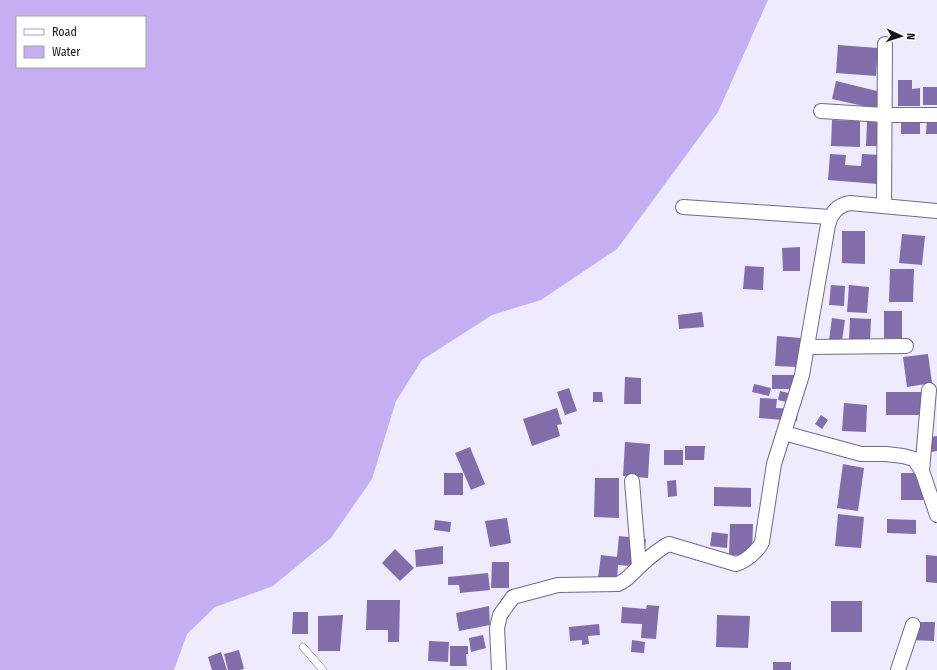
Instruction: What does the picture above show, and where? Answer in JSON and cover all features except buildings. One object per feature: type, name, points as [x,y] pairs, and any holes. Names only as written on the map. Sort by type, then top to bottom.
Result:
[{"type":"street","points":[[884,206],[885,44]]},
{"type":"street","points":[[821,111],[884,115],[937,115]]},
{"type":"street","points":[[499,670],[497,628],[500,615],[513,597],[558,585],[618,584],[627,579],[661,549],[670,544],[736,564],[743,561],[760,546],[762,542],[774,464],[799,389],[802,375],[830,217],[836,209],[847,203],[937,211]]},
{"type":"street","points":[[683,207],[830,217]]},
{"type":"street","points":[[807,347],[906,346]]},
{"type":"street","points":[[922,471],[929,390]]},
{"type":"street","points":[[784,433],[861,454],[886,454],[914,459],[922,471],[937,515]]},
{"type":"street","points":[[632,481],[640,566]]},
{"type":"street","points":[[898,670],[913,624]]},
{"type":"lane","points":[[303,647],[323,670]]},
{"type":"water","points":[[0,0],[768,0],[718,112],[617,249],[541,300],[492,315],[422,360],[396,401],[372,479],[331,538],[273,586],[215,607],[187,634],[174,670],[0,670]]}]
